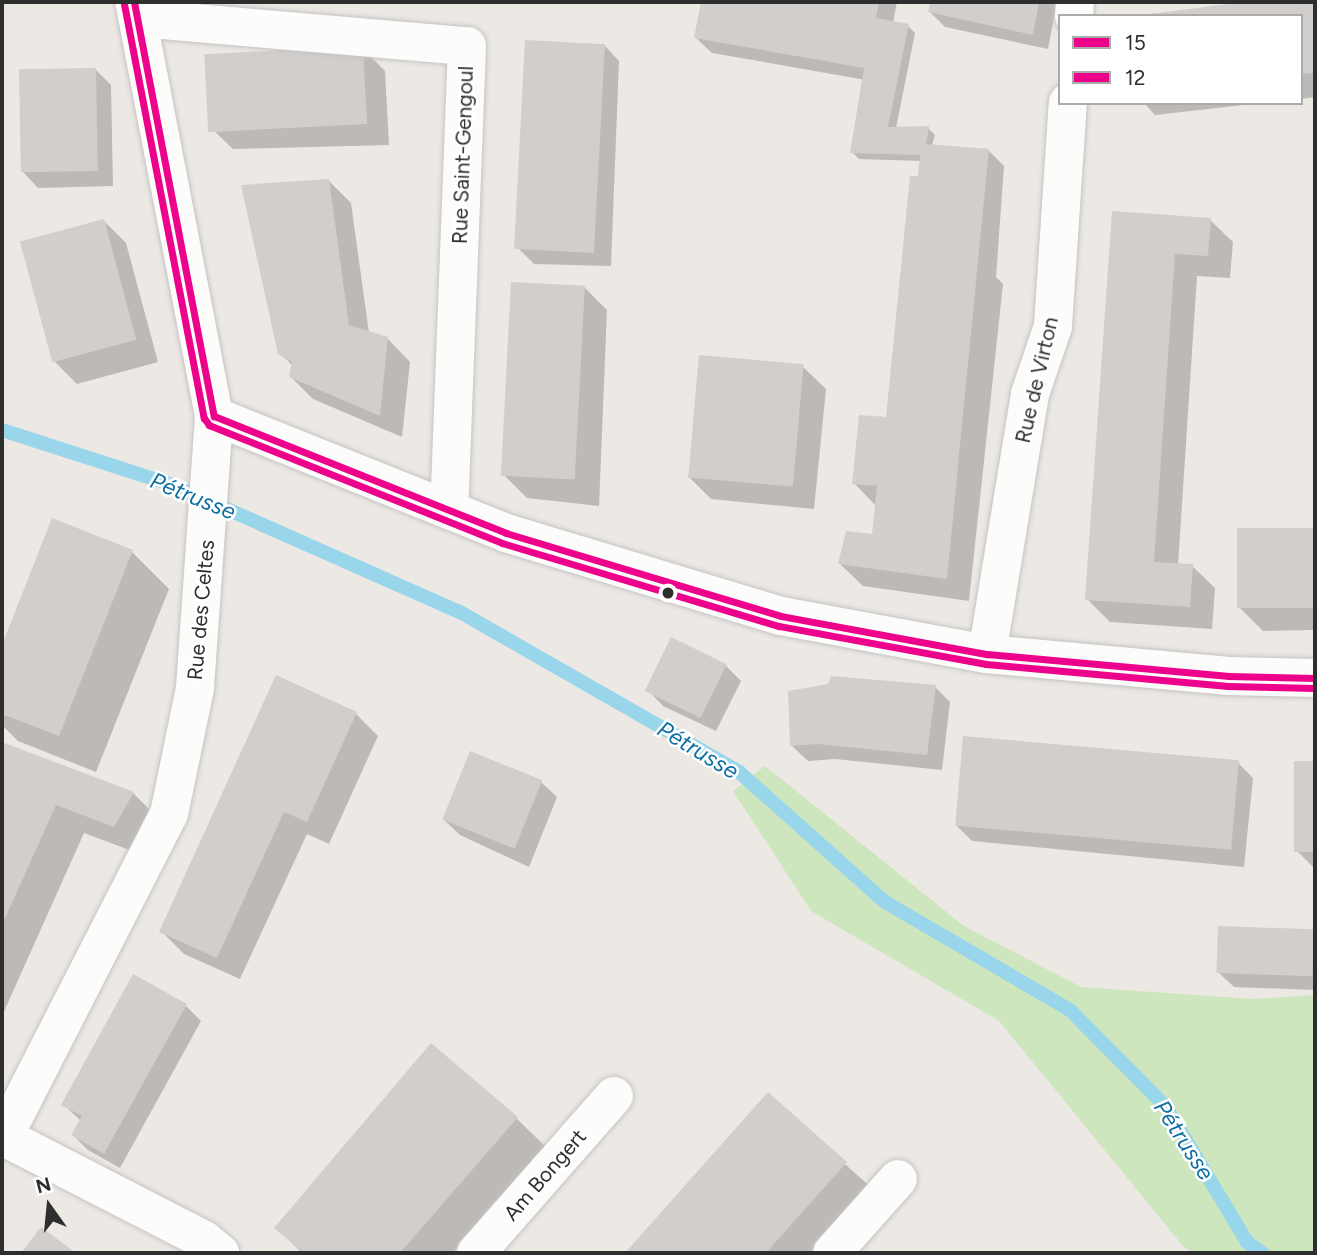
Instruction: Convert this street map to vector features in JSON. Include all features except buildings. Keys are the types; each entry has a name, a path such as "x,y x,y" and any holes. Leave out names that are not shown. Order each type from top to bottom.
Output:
{"street":[{"name":"Rue des Celtes","path":"3,1139 169,814 195,688 212,479 214,416 136,10"},
{"name":"Rue Saint-Gengoul","path":"136,10 467,46 449,510"},
{"name":"Rue de Virton","path":"988,654 1030,394 1053,326 1068,105"},
{"path":"214,416 506,533 781,616 988,654 1229,676 1315,678"},
{"name":"Am Bongert","path":"476,1253 614,1096"},
{"path":"3,1139 204,1240 220,1253"},
{"path":"832,1253 898,1179"}],"green space":[{"path":"765,766 964,926 1081,987 1253,999 1315,995 1315,1253 1192,1253 1183,1246 999,1021 811,911 733,791"}],"waterway":[{"name":"Pétrusse","path":"2,430 175,486 460,612 739,772 885,902 1070,1010 1166,1107 1247,1242 1262,1253"}],"transit line":[{"name":"15","path":"134,2 214,416 506,533 781,616 987,654 1229,676 1315,678"},
{"name":"12","path":"124,4 204,418 209,425 502,543 779,626 986,664 1228,686 1315,688"}]}
